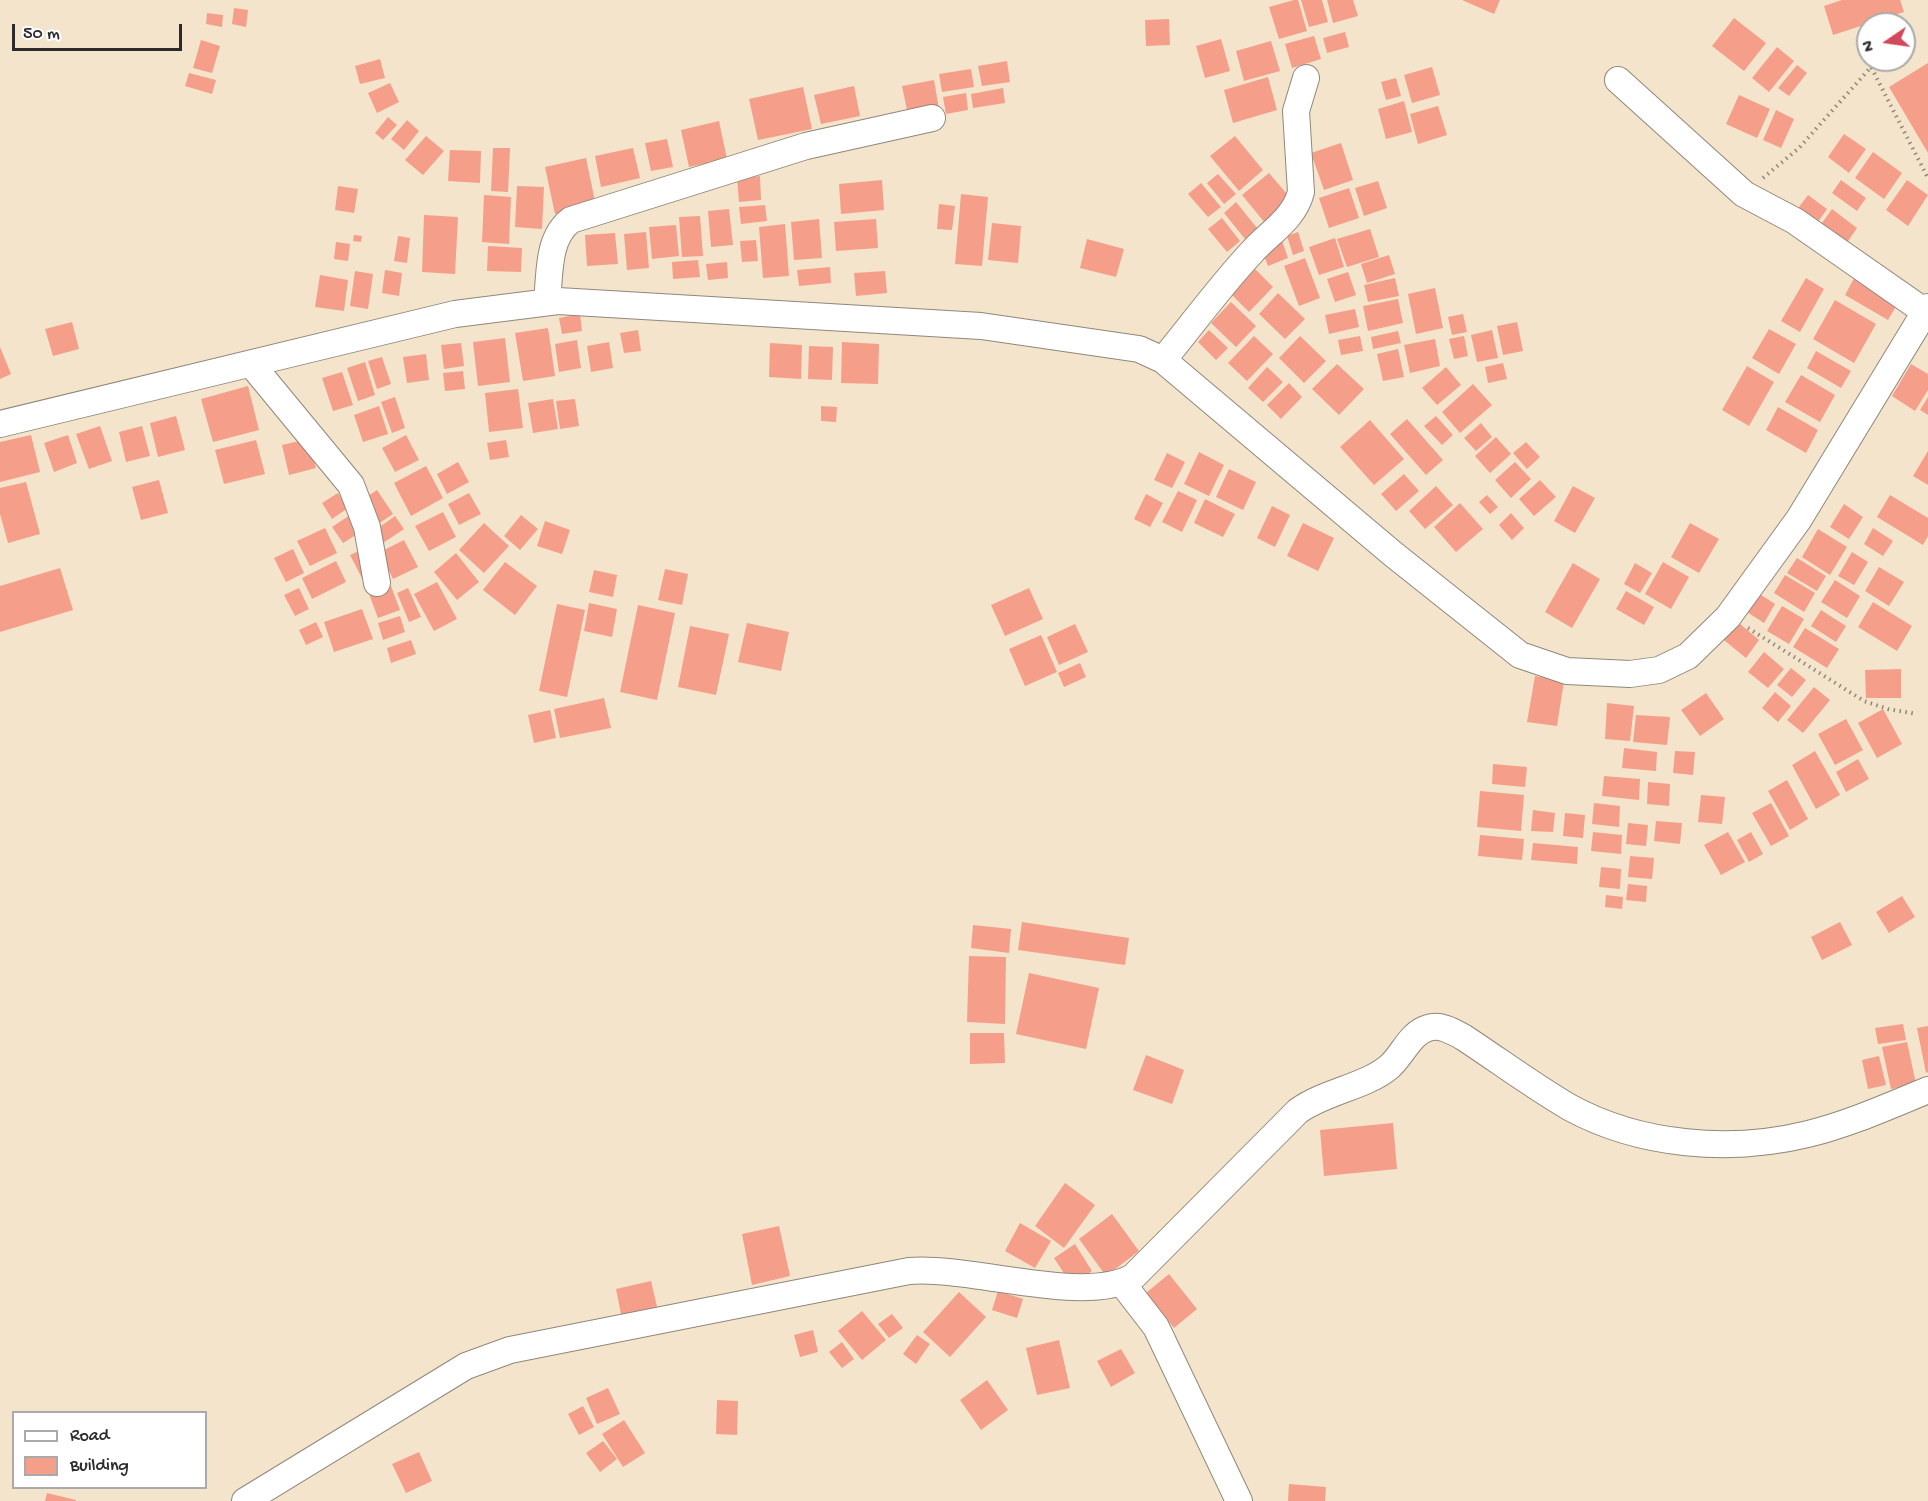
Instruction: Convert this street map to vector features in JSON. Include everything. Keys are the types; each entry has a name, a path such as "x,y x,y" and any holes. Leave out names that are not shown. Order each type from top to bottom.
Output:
{"street":[{"path":"1163,360 1252,252 1290,215 1298,204 1301,183 1296,111 1306,78"},
{"path":"0,424 252,365 455,314 547,302 981,326 1139,349 1163,360 1393,554 1520,655 1567,671 1630,674 1659,670 1688,656 1728,617 1799,519 1926,309 1795,221 1744,194 1618,81"},
{"path":"547,302 555,238 561,227 571,220 806,146 932,118"},
{"path":"252,365 351,485 367,526 377,583"},
{"path":"245,1501 466,1366 510,1350 909,1271 954,1271 1086,1289 1122,1283 1133,1277 1298,1111 1316,1098 1361,1082 1383,1071 1420,1031 1432,1026 1447,1028 1463,1037 1570,1107 1619,1128 1666,1140 1711,1146 1807,1135 1928,1090"},
{"path":"1122,1283 1156,1327 1239,1501"}],"path":[{"path":"1744,194 1799,148 1871,67 1928,178"},
{"path":"1728,617 1776,644 1864,701 1888,709 1917,714"}],"building":[{"path":"1298,0 1307,31 1279,39 1269,7"},
{"path":"1301,0 1322,0 1328,22 1309,27"},
{"path":"1327,0 1353,0 1358,16 1333,23"},
{"path":"1462,0 1500,0 1494,14"},
{"path":"1842,0 1900,0 1904,12 1856,12 1856,28 1833,35 1824,6"},
{"path":"234,8 248,10 246,27 232,24"},
{"path":"207,13 223,15 222,27 206,24"},
{"path":"1734,18 1766,43 1744,71 1712,46"},
{"path":"1169,19 1170,45 1146,46 1145,20"},
{"path":"1345,32 1349,47 1327,53 1323,38"},
{"path":"1314,36 1321,59 1292,68 1285,44"},
{"path":"1221,39 1230,71 1205,78 1196,46"},
{"path":"201,40 220,46 212,73 193,68"},
{"path":"1271,41 1280,71 1244,81 1236,51"},
{"path":"1777,47 1794,61 1769,92 1752,78"},
{"path":"380,59 385,78 360,84 355,66"},
{"path":"1007,61 1010,82 982,86 978,66"},
{"path":"1928,63 1928,153 1889,87"},
{"path":"1797,65 1807,73 1789,96 1778,88"},
{"path":"1432,67 1440,95 1412,103 1404,75"},
{"path":"971,69 974,87 942,92 939,74"},
{"path":"189,73 216,80 212,94 185,86"},
{"path":"1268,77 1277,110 1233,123 1224,90"},
{"path":"1396,78 1401,96 1386,100 1381,82"},
{"path":"934,80 939,109 908,115 902,86"},
{"path":"390,83 399,102 377,113 368,93"},
{"path":"854,86 860,116 821,124 814,95"},
{"path":"803,87 812,129 758,140 749,99"},
{"path":"1003,88 1005,103 973,108 971,94"},
{"path":"966,93 968,110 946,114 943,97"},
{"path":"1739,95 1770,109 1757,138 1726,124"},
{"path":"1404,101 1412,132 1386,139 1378,109"},
{"path":"1438,106 1447,135 1418,144 1410,114"},
{"path":"1776,110 1794,119 1781,148 1763,140"},
{"path":"388,117 397,125 383,140 375,133"},
{"path":"407,120 419,131 404,150 391,139"},
{"path":"719,121 727,159 689,167 681,130"},
{"path":"1844,134 1866,149 1849,173 1828,157"},
{"path":"426,136 444,151 423,175 405,160"},
{"path":"1235,136 1263,170 1239,191 1210,156"},
{"path":"667,139 673,167 651,171 645,143"},
{"path":"1341,143 1353,180 1324,190 1311,153"},
{"path":"493,148 510,148 508,192 491,191"},
{"path":"633,148 640,178 601,187 595,156"},
{"path":"450,150 481,151 480,183 448,181"},
{"path":"1873,152 1902,173 1884,199 1855,178"},
{"path":"586,158 596,206 555,214 545,167"},
{"path":"1269,173 1292,200 1265,223 1242,195"},
{"path":"1218,174 1236,194 1224,204 1207,183"},
{"path":"760,176 761,200 739,202 737,178"},
{"path":"882,180 884,210 841,214 839,184"},
{"path":"1841,180 1866,198 1857,211 1832,193"},
{"path":"1907,180 1928,195 1908,226 1886,210"},
{"path":"1378,181 1387,208 1364,216 1355,188"},
{"path":"1201,183 1221,207 1208,217 1188,194"},
{"path":"338,186 358,189 354,213 335,210"},
{"path":"517,186 544,187 542,229 515,227"},
{"path":"1349,188 1359,218 1329,228 1319,198"},
{"path":"961,194 988,197 982,266 955,264"},
{"path":"484,195 511,197 509,244 482,242"},
{"path":"1808,195 1827,209 1813,229 1793,215"},
{"path":"1236,202 1257,228 1245,239 1224,213"},
{"path":"939,204 955,206 952,230 937,229"},
{"path":"765,205 767,221 741,224 739,207"},
{"path":"729,209 733,245 711,247 708,211"},
{"path":"1832,209 1857,228 1844,247 1819,227"},
{"path":"424,215 458,217 455,274 422,272"},
{"path":"700,216 703,256 682,257 679,217"},
{"path":"1222,218 1240,241 1227,252 1208,229"},
{"path":"819,219 822,258 794,260 791,222"},
{"path":"876,219 878,248 836,251 834,222"},
{"path":"992,223 1021,226 1018,263 988,260"},
{"path":"785,224 789,276 763,278 759,227"},
{"path":"676,225 679,256 652,259 649,227"},
{"path":"1370,229 1379,257 1347,267 1337,239"},
{"path":"646,232 649,268 627,270 624,234"},
{"path":"1298,232 1304,251 1293,255 1287,236"},
{"path":"615,233 618,264 587,266 585,235"},
{"path":"354,235 362,236 361,242 353,241"},
{"path":"398,236 410,238 407,263 394,261"},
{"path":"1281,238 1288,258 1268,266 1260,245"},
{"path":"1335,238 1344,267 1319,275 1309,247"},
{"path":"1087,239 1124,249 1116,277 1080,268"},
{"path":"756,240 758,261 742,262 740,241"},
{"path":"336,242 350,244 348,261 334,259"},
{"path":"488,246 522,248 521,272 487,271"},
{"path":"1389,255 1395,274 1367,283 1361,264"},
{"path":"1305,258 1320,298 1299,306 1284,266"},
{"path":"698,260 700,277 673,279 672,262"},
{"path":"727,262 728,278 708,280 706,264"},
{"path":"830,267 831,283 799,286 797,270"},
{"path":"1255,269 1273,287 1249,312 1231,294"},
{"path":"385,270 402,273 399,296 382,293"},
{"path":"355,271 373,274 368,309 350,306"},
{"path":"885,271 887,293 856,296 854,273"},
{"path":"1858,271 1902,296 1888,320 1845,295"},
{"path":"1348,272 1356,295 1335,302 1327,279"},
{"path":"320,275 348,280 344,311 315,307"},
{"path":"1395,278 1399,296 1368,302 1364,285"},
{"path":"1806,278 1824,289 1800,332 1781,321"},
{"path":"1435,288 1443,328 1416,334 1408,294"},
{"path":"1278,293 1305,319 1285,339 1259,314"},
{"path":"1398,299 1403,323 1368,331 1363,306"},
{"path":"1835,300 1876,324 1854,363 1813,339"},
{"path":"1231,302 1256,326 1236,347 1211,323"},
{"path":"1355,309 1359,327 1329,334 1325,315"},
{"path":"580,314 582,331 562,334 559,318"},
{"path":"1463,314 1467,332 1452,335 1448,317"},
{"path":"72,322 79,349 53,356 45,329"},
{"path":"1517,322 1523,351 1503,355 1497,326"},
{"path":"548,328 555,376 523,381 515,333"},
{"path":"1769,329 1796,344 1779,374 1752,358"},
{"path":"638,330 641,351 624,353 620,333"},
{"path":"1209,330 1228,348 1216,360 1198,342"},
{"path":"1492,330 1498,358 1477,362 1471,335"},
{"path":"1398,331 1401,343 1373,349 1371,337"},
{"path":"1254,336 1273,354 1247,381 1228,363"},
{"path":"1300,336 1326,361 1304,383 1279,358"},
{"path":"1360,336 1363,351 1341,355 1338,340"},
{"path":"1464,336 1468,356 1454,359 1449,339"},
{"path":"505,338 510,382 478,386 473,342"},
{"path":"1435,339 1440,366 1410,373 1404,345"},
{"path":"577,340 581,368 559,372 555,344"},
{"path":"609,342 613,368 591,372 587,346"},
{"path":"842,342 879,344 878,384 841,383"},
{"path":"461,343 464,366 444,369 441,345"},
{"path":"770,343 802,345 801,379 769,377"},
{"path":"809,346 833,347 832,380 808,379"},
{"path":"0,347 11,374 0,379"},
{"path":"1398,349 1404,377 1383,381 1377,354"},
{"path":"1816,351 1851,371 1841,388 1807,368"},
{"path":"426,354 429,380 407,383 403,357"},
{"path":"382,357 391,384 377,389 368,361"},
{"path":"365,362 375,395 358,401 347,368"},
{"path":"1503,363 1507,379 1488,383 1485,367"},
{"path":"1337,364 1364,389 1339,415 1312,389"},
{"path":"1911,364 1928,374 1928,390 1915,411 1892,396"},
{"path":"1747,366 1774,382 1749,426 1722,410"},
{"path":"1267,367 1283,382 1263,402 1248,388"},
{"path":"1446,367 1461,385 1437,405 1422,388"},
{"path":"463,371 465,389 445,391 443,373"},
{"path":"342,372 353,405 333,411 322,378"},
{"path":"1801,375 1835,395 1820,422 1785,402"},
{"path":"1289,383 1302,397 1281,419 1267,405"},
{"path":"1473,384 1492,405 1460,433 1442,412"},
{"path":"248,386 259,430 213,442 201,399"},
{"path":"518,389 523,428 489,432 485,393"},
{"path":"395,397 405,428 392,433 381,402"},
{"path":"1928,397 1928,415 1920,410"},
{"path":"553,399 558,429 533,433 528,403"},
{"path":"575,399 579,426 560,429 556,401"},
{"path":"379,406 388,434 363,442 354,415"},
{"path":"821,406 837,407 836,422 821,421"},
{"path":"1778,407 1818,430 1806,453 1766,430"},
{"path":"176,416 185,450 158,457 150,423"},
{"path":"1436,416 1453,435 1442,445 1424,426"},
{"path":"1407,419 1443,460 1426,475 1390,434"},
{"path":"1370,420 1404,459 1374,485 1340,447"},
{"path":"1481,423 1492,437 1476,451 1464,438"},
{"path":"100,426 112,461 89,469 76,434"},
{"path":"142,426 150,456 126,462 119,432"},
{"path":"31,435 40,472 0,482 0,442"},
{"path":"68,435 77,463 54,472 44,443"},
{"path":"406,435 419,460 395,472 382,448"},
{"path":"1496,437 1511,454 1490,473 1475,456"},
{"path":"308,439 316,468 289,475 282,445"},
{"path":"256,440 265,474 224,484 215,450"},
{"path":"506,440 509,457 490,460 487,443"},
{"path":"1526,442 1540,457 1527,469 1513,453"},
{"path":"1928,451 1928,485 1913,476"},
{"path":"1199,452 1224,465 1209,496 1184,484"},
{"path":"1167,453 1185,462 1172,488 1154,480"},
{"path":"458,462 469,482 447,494 437,474"},
{"path":"1515,462 1531,479 1511,498 1495,480"},
{"path":"426,466 443,498 411,516 394,483"},
{"path":"1229,469 1256,482 1243,510 1216,497"},
{"path":"1404,474 1419,491 1396,511 1381,494"},
{"path":"159,480 168,513 141,520 132,487"},
{"path":"1540,480 1556,497 1534,516 1519,499"},
{"path":"26,482 40,534 8,543 0,514 0,488"},
{"path":"1436,486 1453,505 1425,529 1409,511"},
{"path":"1573,486 1595,498 1575,533 1554,521"},
{"path":"377,490 393,514 375,526 359,502"},
{"path":"1178,491 1197,500 1182,532 1162,522"},
{"path":"338,493 348,508 332,519 322,503"},
{"path":"469,493 481,514 459,525 448,504"},
{"path":"1146,494 1163,503 1150,527 1134,519"},
{"path":"1487,495 1498,507 1490,514 1479,502"},
{"path":"1890,495 1928,518 1928,536 1923,545 1877,517"},
{"path":"1205,499 1235,514 1223,537 1194,523"},
{"path":"1460,503 1483,529 1456,552 1434,527"},
{"path":"1844,504 1863,517 1849,539 1830,527"},
{"path":"1272,506 1290,515 1275,547 1257,538"},
{"path":"356,511 367,528 343,543 332,527"},
{"path":"443,512 456,537 429,551 415,526"},
{"path":"1511,513 1524,528 1512,540 1499,525"},
{"path":"521,515 538,529 520,550 504,536"},
{"path":"395,516 404,529 383,543 374,531"},
{"path":"545,521 570,530 562,554 537,546"},
{"path":"484,523 509,546 484,573 459,550"},
{"path":"1303,523 1334,538 1318,571 1287,556"},
{"path":"1690,523 1719,539 1699,573 1671,557"},
{"path":"325,528 337,553 310,566 297,541"},
{"path":"1873,528 1893,541 1883,556 1864,544"},
{"path":"1818,529 1847,547 1830,575 1802,557"},
{"path":"404,540 418,567 393,579 380,552"},
{"path":"370,546 366,586 350,555"},
{"path":"293,549 304,573 286,582 274,558"},
{"path":"1852,552 1868,562 1854,585 1838,576"},
{"path":"456,553 479,582 457,600 434,572"},
{"path":"1797,558 1826,576 1817,591 1787,573"},
{"path":"336,561 346,582 312,599 302,578"},
{"path":"505,562 537,586 515,615 483,590"},
{"path":"1663,562 1689,577 1671,609 1645,594"},
{"path":"1573,563 1600,579 1572,628 1545,612"},
{"path":"1635,563 1652,573 1640,593 1624,584"},
{"path":"1879,567 1904,582 1889,606 1865,591"},
{"path":"60,568 73,610 0,632 0,586"},
{"path":"665,569 688,574 682,605 658,600"},
{"path":"594,570 617,575 613,597 589,592"},
{"path":"1785,575 1815,593 1804,612 1774,593"},
{"path":"1835,580 1860,596 1847,618 1821,602"},
{"path":"437,582 457,619 434,631 414,594"},
{"path":"391,586 400,610 378,618 369,594"},
{"path":"299,588 309,609 295,616 284,595"},
{"path":"408,588 421,617 409,622 397,593"},
{"path":"1029,588 1043,619 1005,636 991,605"},
{"path":"1626,591 1654,607 1644,625 1616,609"},
{"path":"1758,593 1775,604 1764,623 1747,612"},
{"path":"1873,602 1912,626 1897,651 1858,627"},
{"path":"589,603 617,609 612,637 584,631"},
{"path":"557,604 585,610 567,697 539,691"},
{"path":"638,605 675,613 657,700 620,692"},
{"path":"1782,606 1804,619 1789,644 1767,631"},
{"path":"362,609 373,639 334,652 324,622"},
{"path":"1821,610 1846,626 1836,642 1811,626"},
{"path":"400,616 405,632 383,640 378,623"},
{"path":"1733,618 1759,640 1746,658 1719,636"},
{"path":"316,622 323,637 306,645 299,630"},
{"path":"747,623 789,632 781,671 738,662"},
{"path":"1075,624 1088,652 1059,665 1047,637"},
{"path":"690,626 729,634 716,695 678,687"},
{"path":"1805,628 1839,649 1827,668 1793,647"},
{"path":"1041,635 1057,672 1025,686 1009,649"},
{"path":"411,640 416,654 391,663 387,648"},
{"path":"1764,652 1784,669 1768,688 1748,672"},
{"path":"1080,663 1086,677 1064,687 1058,673"},
{"path":"1791,668 1806,680 1792,697 1777,685"},
{"path":"1901,669 1901,698 1866,698 1865,670"},
{"path":"1535,676 1564,681 1557,726 1527,722"},
{"path":"1814,687 1830,700 1803,733 1787,720"},
{"path":"1775,692 1791,706 1778,722 1762,708"},
{"path":"1706,693 1724,719 1700,736 1681,710"},
{"path":"604,698 611,728 560,738 554,709"},
{"path":"1607,703 1634,706 1630,741 1605,739"},
{"path":"1883,709 1902,744 1877,758 1858,723"},
{"path":"550,710 556,738 534,743 528,715"},
{"path":"1636,715 1670,717 1667,745 1633,742"},
{"path":"1846,719 1863,750 1835,765 1818,734"},
{"path":"1624,748 1657,752 1656,771 1622,768"},
{"path":"1675,751 1695,752 1693,775 1673,773"},
{"path":"1815,751 1840,795 1816,809 1792,765"},
{"path":"1858,759 1869,779 1846,792 1836,772"},
{"path":"1493,764 1527,767 1525,787 1492,784"},
{"path":"1604,776 1640,779 1639,800 1602,796"},
{"path":"1787,780 1808,819 1790,830 1768,791"},
{"path":"1648,782 1670,784 1669,806 1647,804"},
{"path":"1480,791 1524,795 1521,831 1477,827"},
{"path":"1701,795 1725,797 1722,824 1698,822"},
{"path":"1594,803 1620,806 1619,827 1592,824"},
{"path":"1771,803 1789,836 1771,846 1752,813"},
{"path":"1533,810 1555,813 1553,832 1531,831"},
{"path":"1565,813 1585,815 1583,838 1563,836"},
{"path":"1656,821 1682,823 1680,844 1654,841"},
{"path":"1628,823 1648,825 1646,846 1626,844"},
{"path":"1593,832 1622,835 1621,854 1591,851"},
{"path":"1728,832 1745,862 1721,875 1704,845"},
{"path":"1751,832 1763,854 1749,862 1737,840"},
{"path":"1480,835 1524,839 1522,860 1478,856"},
{"path":"1533,843 1578,847 1577,864 1531,860"},
{"path":"1630,856 1654,858 1652,879 1628,877"},
{"path":"1601,867 1621,869 1620,889 1599,887"},
{"path":"1628,884 1647,886 1646,902 1626,900"},
{"path":"1606,895 1623,897 1622,909 1605,907"},
{"path":"1902,896 1915,917 1889,933 1876,912"},
{"path":"1022,922 1129,938 1125,965 1018,950"},
{"path":"1840,922 1852,945 1822,960 1811,937"},
{"path":"973,925 1011,929 1009,953 971,948"},
{"path":"969,956 1006,957 1005,1024 967,1022"},
{"path":"1029,973 1099,988 1086,1049 1016,1034"},
{"path":"1903,1024 1906,1040 1878,1044 1875,1028"},
{"path":"1928,1026 1928,1072 1926,1073 1917,1028"},
{"path":"970,1033 1004,1033 1005,1063 970,1064"},
{"path":"1907,1042 1916,1084 1891,1089 1882,1047"},
{"path":"1146,1055 1184,1070 1172,1104 1133,1090"},
{"path":"1879,1056 1886,1085 1868,1089 1862,1060"},
{"path":"1393,1123 1397,1169 1324,1176 1320,1130"},
{"path":"1065,1183 1095,1205 1064,1248 1035,1226"},
{"path":"1112,1214 1139,1251 1106,1276 1079,1239"},
{"path":"1020,1223 1051,1241 1035,1268 1005,1251"},
{"path":"779,1226 790,1276 752,1285 742,1234"},
{"path":"1075,1244 1092,1271 1071,1284 1054,1258"},
{"path":"1169,1274 1197,1309 1174,1328 1146,1293"},
{"path":"651,1281 658,1311 622,1319 616,1289"},
{"path":"998,1291 1023,1299 1017,1318 992,1310"},
{"path":"959,1292 986,1317 950,1357 923,1332"},
{"path":"862,1311 886,1340 862,1360 838,1331"},
{"path":"892,1314 903,1328 889,1338 878,1324"},
{"path":"813,1330 818,1352 800,1357 794,1335"},
{"path":"917,1335 930,1344 916,1364 903,1354"},
{"path":"1059,1340 1070,1388 1037,1395 1026,1348"},
{"path":"842,1342 854,1359 842,1368 829,1352"},
{"path":"1121,1349 1135,1373 1111,1387 1097,1361"},
{"path":"987,1380 1008,1410 981,1430 960,1400"},
{"path":"608,1388 620,1414 597,1424 586,1398"},
{"path":"717,1400 738,1401 737,1435 716,1434"},
{"path":"583,1406 594,1427 579,1435 568,1414"},
{"path":"624,1420 645,1453 623,1467 602,1434"},
{"path":"603,1441 617,1459 600,1472 586,1453"},
{"path":"419,1452 432,1481 406,1493 392,1464"},
{"path":"1289,1484 1326,1487 1325,1501 1288,1501"},
{"path":"47,1493 76,1500 76,1501 45,1501"}]}
